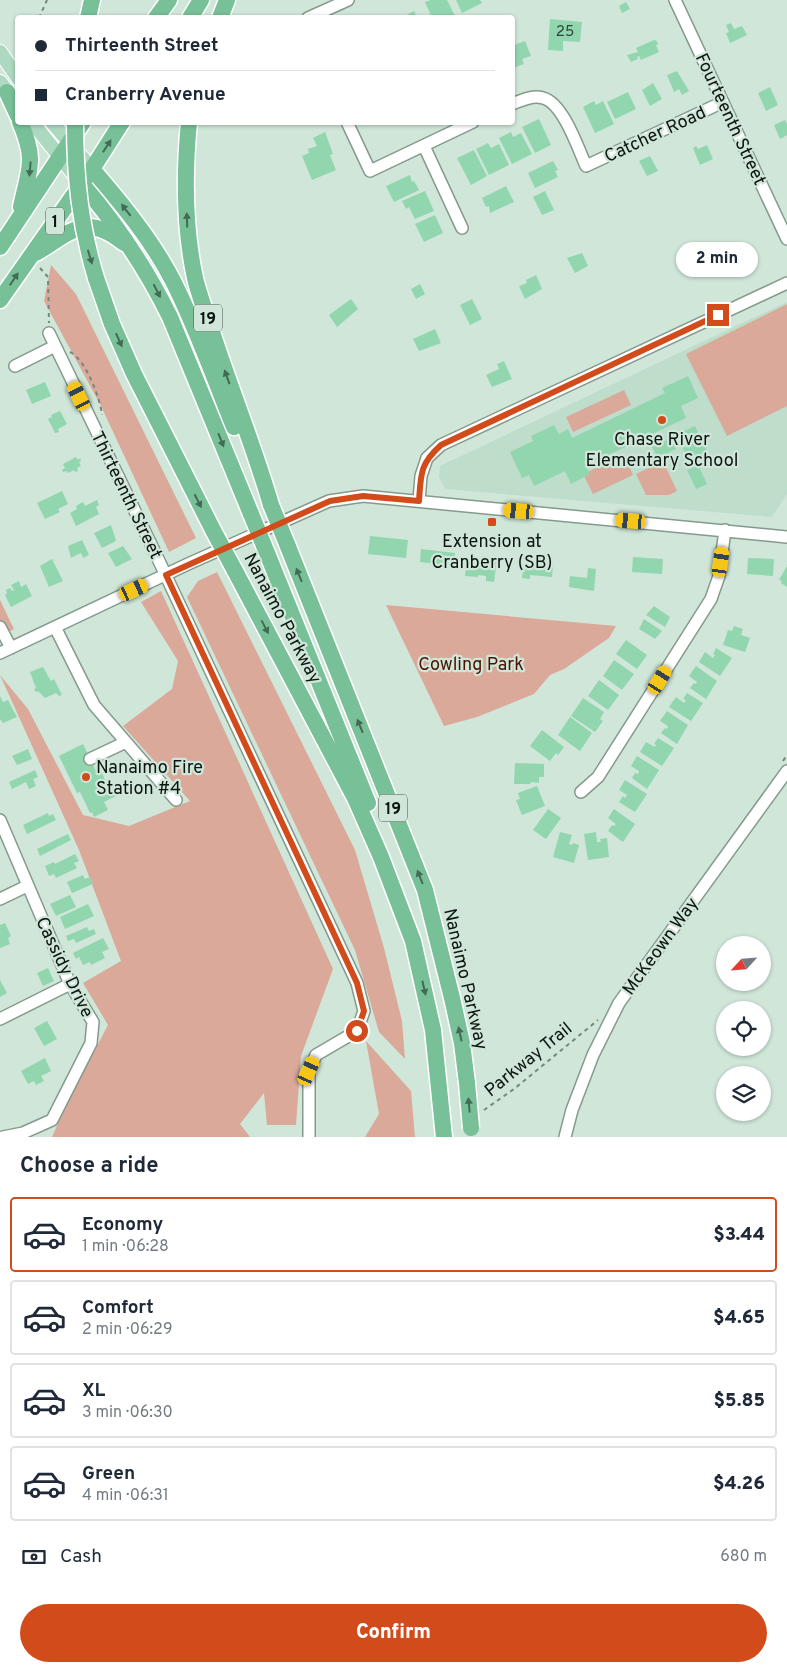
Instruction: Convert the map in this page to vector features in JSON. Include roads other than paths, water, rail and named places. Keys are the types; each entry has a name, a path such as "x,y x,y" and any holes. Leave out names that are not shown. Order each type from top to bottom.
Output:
{"highway":[{"path":"89,15 92,0"},
{"path":"158,15 169,0"},
{"path":"192,15 201,0"},
{"path":"221,15 227,0"},
{"path":"8,93 15,109"},
{"path":"19,218 30,177 31,157 27,138 21,125"},
{"name":"Nanaimo Parkway","path":"75,125 75,162 79,207 86,244 112,324 134,374 214,532 355,798 381,857 413,941 433,1030 444,1137"},
{"name":"1","path":"0,247 82,125"},
{"name":"1","path":"0,300 82,184 120,125"},
{"name":"Nanaimo Parkway","path":"189,125 185,160 188,234 195,279 223,366 260,466 271,505 425,890 462,1043 472,1132"},
{"path":"92,169 146,237 173,280 193,324 248,462 271,505"},
{"path":"82,184 114,223 147,271 170,317 378,829 406,908 413,941"},
{"path":"29,258 71,231 89,226 111,233 132,249"}],"main road":[{"path":"0,52 15,74"},
{"path":"34,125 82,184"},
{"path":"54,125 92,169"}],"street":[{"path":"315,15 348,0"},
{"name":"Fourteenth Street","path":"675,0 787,239"},
{"name":"Catcher Road","path":"515,103 532,97 543,98 553,103 561,114 586,166 723,102"},
{"path":"348,125 370,171 467,125"},
{"path":"424,146 462,228"},
{"path":"419,501 421,476 427,458 441,445 787,283"},
{"name":"Thirteenth Street","path":"49,333 166,575 357,983 364,1011 357,1031 316,1055 309,1071 309,1137"},
{"path":"15,366 55,346"},
{"path":"0,628 5,651 166,575 330,501 363,496 787,536"},
{"path":"581,792 598,777 711,599 719,576 725,530"},
{"path":"55,628 94,705 176,800"},
{"path":"90,759 126,742"},
{"name":"McKeown Way","path":"565,1137 572,1110 593,1055 619,1003 787,771"},
{"name":"Cassidy Drive","path":"0,820 70,984 93,1022 91,1043 52,1120 24,1133 2,1137"},
{"path":"0,899 27,886"},
{"path":"0,1019 70,984"}],"place":[{"name":"Chase River Elementary School","path":"662,420"},
{"name":"Extension at Cranberry (SB)","path":"492,522"},
{"name":"Nanaimo Fire Station #4","path":"86,777"}],"park label":[{"name":"Cowling Park","path":"471,664"}]}
